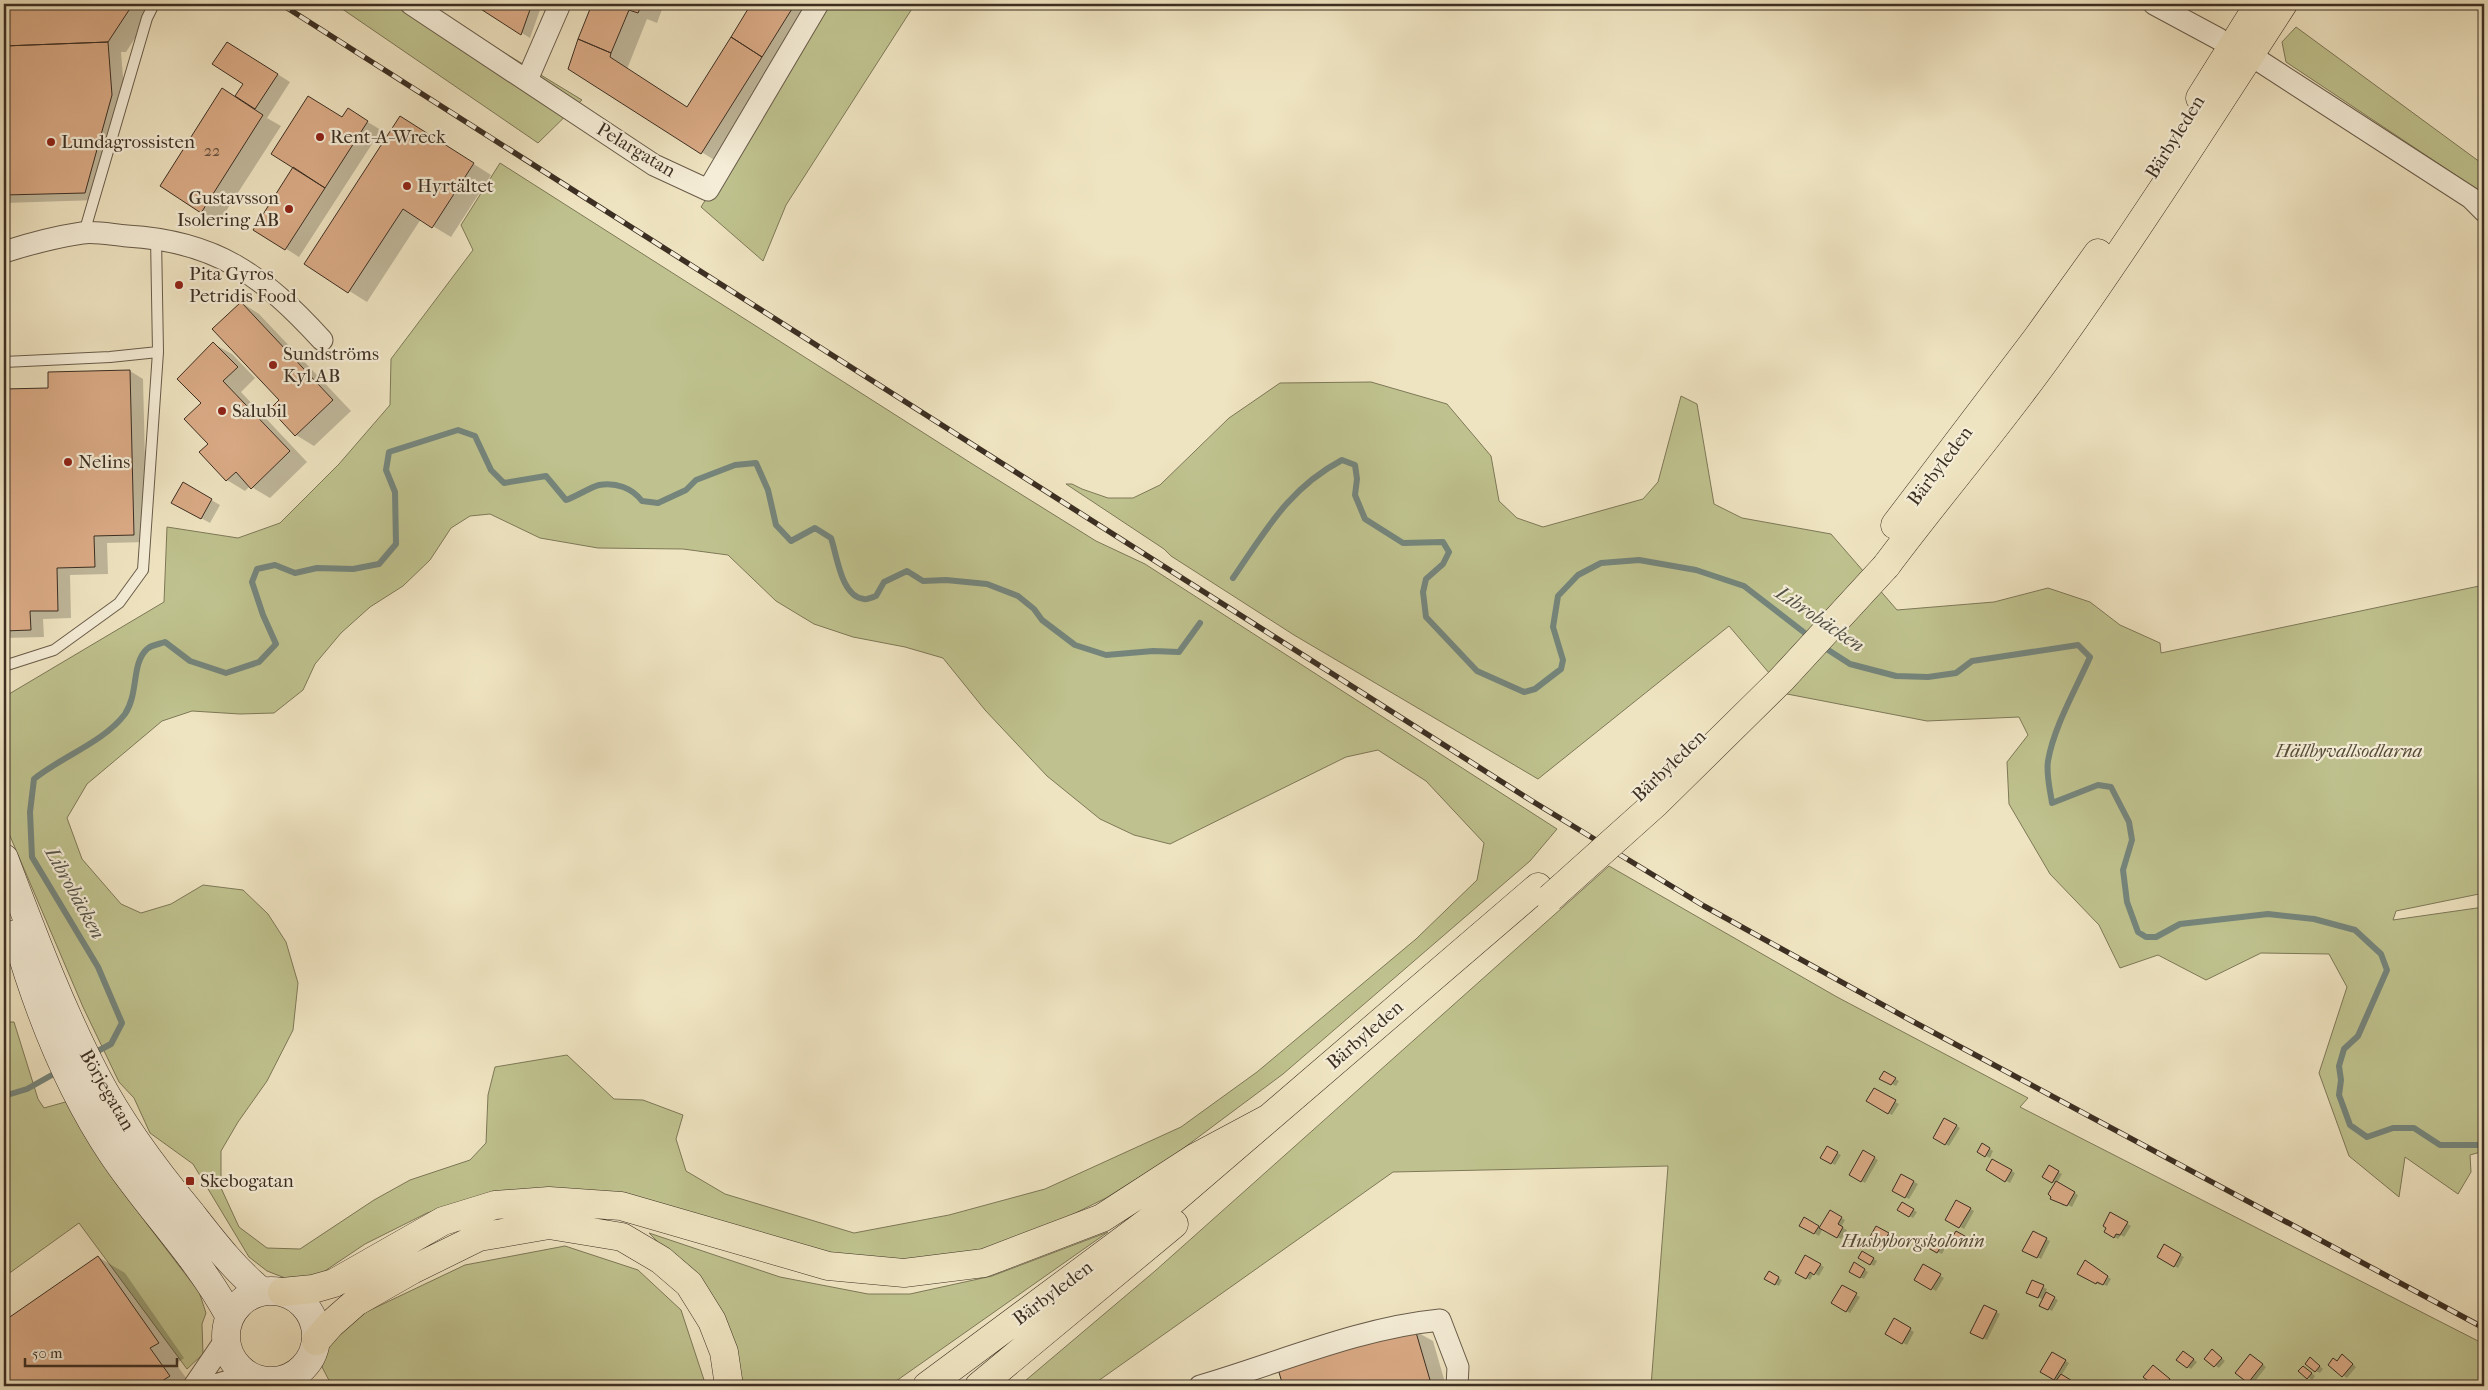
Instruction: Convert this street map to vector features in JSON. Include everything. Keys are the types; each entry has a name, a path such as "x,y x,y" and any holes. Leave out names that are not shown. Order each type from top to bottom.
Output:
{"main road":[{"name":"Bärbyleden","path":"1879,560 2132,204 2259,4"},
{"name":"Bärbyleden","path":"979,1386 1084,1301 1544,892 1639,795 1879,560 1960,473 2057,345 2147,213 2283,4"},
{"name":"Bärbyleden","path":"927,1386 1149,1221 1267,1119 1544,892"},
{"path":"272,1291 313,1289 334,1283 443,1221 494,1205 549,1201 621,1206 828,1266 904,1273 984,1263 1102,1218 1196,1157 1267,1119"},
{"path":"311,1364 331,1324 356,1302 412,1270 479,1238 549,1225 622,1237 661,1260 689,1284 712,1321 724,1352 729,1386"}],"street":[{"name":"Pelargatan","path":"411,4 654,165 708,190 818,4"},
{"path":"527,80 560,4"},
{"path":"2154,4 2219,39"},
{"path":"2261,62 2472,198 2484,211"},
{"path":"4,252 38,242 84,233 156,237 210,251 253,276 290,305 322,340"},
{"path":"4,235 38,242"},
{"name":"Börjegatan","path":"4,858 41,957 62,1034"},
{"name":"Börjegatan","path":"4,892 30,983 62,1034 87,1085 112,1153 133,1184 205,1274 228,1328"},
{"name":"Börjegatan","path":"87,1085 226,1257 244,1277 272,1291"},
{"path":"194,1386 228,1328 237,1306 247,1298 272,1291 294,1297 304,1305 316,1328 311,1364 285,1379 272,1381 258,1380 212,1386"},
{"path":"1200,1386 1247,1380 1343,1341 1421,1322 1440,1320 1458,1367 1457,1386"},
{"path":"228,1328 232,1360 258,1380"}],"lane":[{"path":"84,233 147,18 154,4"},
{"path":"4,666 54,650 119,603 143,570 158,352 156,237"},
{"path":"4,362 110,357 158,352"}],"green space":[{"path":"335,4 424,4 582,100 538,143"},
{"path":"828,4 915,4 786,205 763,261 701,207"},
{"path":"2296,27 2484,165 2484,194 2286,62 2282,42"},
{"path":"500,163 1096,541 1145,564 1557,829 1530,861 1283,1074 1173,1156 1106,1198 1055,1223 977,1256 870,1260 484,1196 427,1213 365,1244 313,1279 298,1283 267,1271 249,1257 193,1164 150,1133 134,1098 119,1082 83,1007 7,829 4,816 4,697 164,602 167,527 238,538 280,523 339,464 390,405 391,359 473,250 461,225","holes":["490,514 540,538 598,548 683,549 728,555 776,601 814,624 853,637 905,647 943,658 985,710 1047,776 1100,819 1134,835 1170,844 1346,757 1378,750 1426,781 1484,843 1477,880 1416,939 1257,1072 1181,1127 1045,1189 949,1215 854,1233 725,1194 686,1171 676,1139 683,1115 643,1100 614,1099 567,1055 495,1067 488,1095 486,1143 470,1160 410,1180 374,1200 300,1249 267,1248 239,1227 221,1188 221,1151 238,1122 267,1081 293,1030 298,983 286,942 268,914 243,890 203,885 171,904 141,913 121,904 82,859 67,818 87,784 162,721 192,711 240,714 274,713 303,690 315,664 341,633 370,607 403,586 430,560 451,528 470,516"]},
{"name":"Hällbyvallsodlarna","path":"1371,382 1447,404 1491,456 1499,501 1517,518 1543,527 1643,499 1658,482 1681,396 1697,404 1714,504 1742,518 1831,534 1897,610 1994,602 2048,588 2090,602 2120,625 2160,643 2161,653 2484,585 2484,893 2396,911 2393,920 2484,907 2484,1151 2470,1155 2471,1172 2458,1194 2405,1157 2399,1197 2349,1156 2319,1073 2347,987 2329,954 2261,953 2206,980 2158,955 2120,968 2099,925 2050,874 2009,804 2007,762 2028,735 2019,717 1927,721 1787,694 1729,626 1538,779 1294,635 1171,556 1164,549 1066,484 1072,484 1108,498 1133,498 1160,485 1229,418 1280,383"},
{"name":"Husbyborgskolonin","path":"1609,866 1837,997 2028,1098 2020,1107 2484,1344 2484,1386 1651,1386 1668,1166 1393,1172 1091,1386 1019,1386 1155,1271"},
{"path":"4,1022 14,1022 38,1099 44,1108 69,1101 115,1182 199,1292 206,1313 202,1324 203,1354 187,1369 79,1223 4,1277"},
{"path":"1108,1232 889,1386 737,1386 707,1291 649,1233 780,1277 868,1294 910,1294 992,1276"},
{"path":"565,1246 638,1270 681,1310 706,1386 332,1386 322,1367 328,1343 364,1313 465,1265"}],"building":[{"path":"4,4 133,4 108,42 4,46"},
{"path":"477,4 532,4 521,35 476,6"},
{"path":"592,4 642,4 638,13 629,10 611,53 578,39"},
{"path":"751,4 795,4 762,57 731,37"},
{"path":"731,37 762,57 701,154 568,69 578,39 611,53 610,57 687,107"},
{"name":"Lundagrossisten","path":"108,42 112,95 85,193 4,195 4,46"},
{"path":"227,42 278,74 255,109 235,96 243,84 212,64"},
{"path":"222,88 263,115 201,213 160,186"},
{"name":"Rent-A-Wreck","path":"308,96 342,117 348,108 368,121 325,188 271,154"},
{"name":"Hyrtältet","path":"400,116 474,163 432,228 403,209 348,293 304,264"},
{"name":"Gustavsson Isolering AB","path":"293,167 325,188 285,250 253,230"},
{"name":"Sundströms Kyl AB","path":"241,302 333,400 295,436 270,409 279,400 212,329"},
{"name":"Salubil","path":"213,342 238,367 223,381 290,451 251,489 236,472 226,481 199,452 208,444 184,419 201,403 177,379"},
{"name":"Nelins","path":"130,370 134,535 94,536 95,567 57,568 58,611 30,611 31,630 4,631 4,389 48,388 48,372"},
{"path":"183,482 212,499 201,519 171,503"},
{"path":"1884,1071 1896,1078 1891,1085 1879,1079"},
{"path":"1874,1088 1896,1100 1888,1114 1866,1101"},
{"path":"1944,1118 1957,1125 1945,1145 1933,1138"},
{"path":"1982,1143 1990,1148 1985,1157 1977,1152"},
{"path":"1827,1146 1838,1152 1831,1164 1820,1158"},
{"path":"1863,1150 1875,1157 1861,1182 1849,1175"},
{"path":"1992,1159 2012,1170 2005,1182 1986,1170"},
{"path":"2049,1165 2059,1171 2052,1183 2042,1177"},
{"path":"1901,1174 1914,1181 1905,1198 1892,1191"},
{"path":"2056,1181 2075,1192 2067,1206 2050,1199 2051,1197 2048,1194"},
{"path":"1956,1200 1971,1208 1959,1228 1945,1220"},
{"path":"1902,1202 1914,1209 1909,1217 1897,1210"},
{"path":"1830,1210 1842,1217 1838,1224 1843,1227 1837,1238 1819,1228"},
{"path":"2110,1212 2128,1222 2120,1235 2116,1234 2114,1238 2104,1232 2106,1228 2103,1226"},
{"path":"1804,1217 1819,1226 1814,1234 1799,1226"},
{"path":"1876,1226 1889,1233 1880,1249 1867,1242"},
{"path":"1956,1231 1970,1239 1965,1247 1951,1239"},
{"path":"2033,1231 2047,1238 2037,1258 2022,1251"},
{"path":"1927,1236 1942,1245 1937,1253 1923,1245"},
{"path":"2164,1244 2181,1254 2174,1267 2157,1257"},
{"path":"1862,1251 1874,1258 1870,1265 1858,1258"},
{"path":"1805,1255 1821,1264 1814,1275 1810,1272 1806,1279 1795,1273"},
{"path":"98,1256 159,1343 150,1348 170,1376 154,1386 10,1386 4,1377 4,1321"},
{"path":"2085,1260 2108,1276 2103,1285 2097,1282 2096,1284 2077,1274"},
{"path":"1854,1262 1865,1269 1860,1278 1849,1272"},
{"path":"1923,1264 1941,1274 1931,1290 1914,1280"},
{"path":"1769,1271 1779,1277 1775,1285 1764,1279"},
{"path":"2032,1280 2044,1285 2038,1298 2026,1293"},
{"path":"1842,1285 1857,1293 1846,1312 1831,1303"},
{"path":"2046,1292 2055,1297 2048,1310 2039,1306"},
{"path":"1984,1305 1997,1311 1983,1339 1970,1333"},
{"path":"1894,1318 1911,1328 1902,1344 1885,1334"},
{"path":"1415,1329 1430,1380 1410,1386 1283,1386 1278,1369"},
{"path":"2212,1349 2222,1358 2214,1367 2204,1359"},
{"path":"2183,1351 2194,1359 2187,1368 2176,1360"},
{"path":"2052,1352 2066,1360 2054,1380 2040,1372"},
{"path":"2250,1354 2263,1364 2248,1383 2235,1373"},
{"path":"2342,1354 2353,1364 2342,1377 2328,1365 2333,1358 2337,1361"},
{"path":"2310,1357 2320,1366 2315,1372 2305,1364"},
{"path":"2153,1365 2170,1379 2165,1386 2155,1386 2143,1377"},
{"path":"2303,1366 2312,1373 2307,1379 2298,1371"},
{"path":"2061,1374 2077,1384 2076,1386 2062,1386 2055,1382"}],"waterway":[{"name":"Librobäcken","path":"92,1054 111,1044 122,1023 98,967 32,857 30,812 34,779 106,733 125,714 132,697 142,655 151,646 165,642 190,661 226,673 259,662 276,644 263,615 252,582 257,569 275,565 295,573 317,568 353,569 379,564 396,544 395,492 386,470 389,452 458,430 475,436 491,470 504,483 546,476 566,500 596,486 611,484 628,489 642,501 658,503 686,490 696,480 735,465 756,463 768,490 776,525 791,541 815,528 831,538 841,574 850,591 856,597 868,599 876,596 884,582 907,571 923,581 946,580 987,584 1018,596 1034,609 1042,620 1075,645 1106,655 1153,651 1179,652 1200,623"},
{"name":"Librobäcken","path":"1233,578 1268,527 1293,497 1307,483 1342,460 1355,465 1357,479 1355,495 1365,519 1403,543 1443,542 1449,552 1443,564 1426,579 1423,592 1426,617 1477,671 1524,692 1535,689 1561,669 1563,660 1553,627 1558,596 1578,575 1601,563 1639,560 1696,570 1744,586 1810,637"},
{"name":"Librobäcken","path":"1822,646 1850,664 1896,676 1928,677 1956,673 1972,661 2078,645 2090,657 2060,721 2051,748 2048,761 2048,782 2052,803 2098,785 2111,787 2129,822 2132,840 2123,870 2127,902 2138,932 2146,937 2156,937 2180,924 2268,914 2314,919 2355,930 2381,954 2387,970 2358,1036 2344,1049 2339,1066 2341,1080 2339,1095 2350,1125 2367,1137 2393,1128 2414,1128 2440,1145 2484,1145"},
{"name":"Librobäcken","path":"4,1096 27,1089 59,1071"}],"railway":[{"path":"281,4 1532,801 1704,906 1912,1021 2484,1328"}],"place":[{"name":"Rent-A-Wreck","path":"320,137"},
{"name":"Lundagrossisten","path":"51,142"},
{"name":"Hyrtältet","path":"407,186"},
{"name":"Gustavsson Isolering AB","path":"289,209"},
{"name":"Pita Gyros Petridis Food","path":"179,285"},
{"name":"Sundströms Kyl AB","path":"273,365"},
{"name":"Salubil","path":"222,411"},
{"name":"Nelins","path":"68,462"},
{"name":"Skebogatan","path":"190,1181"}]}
